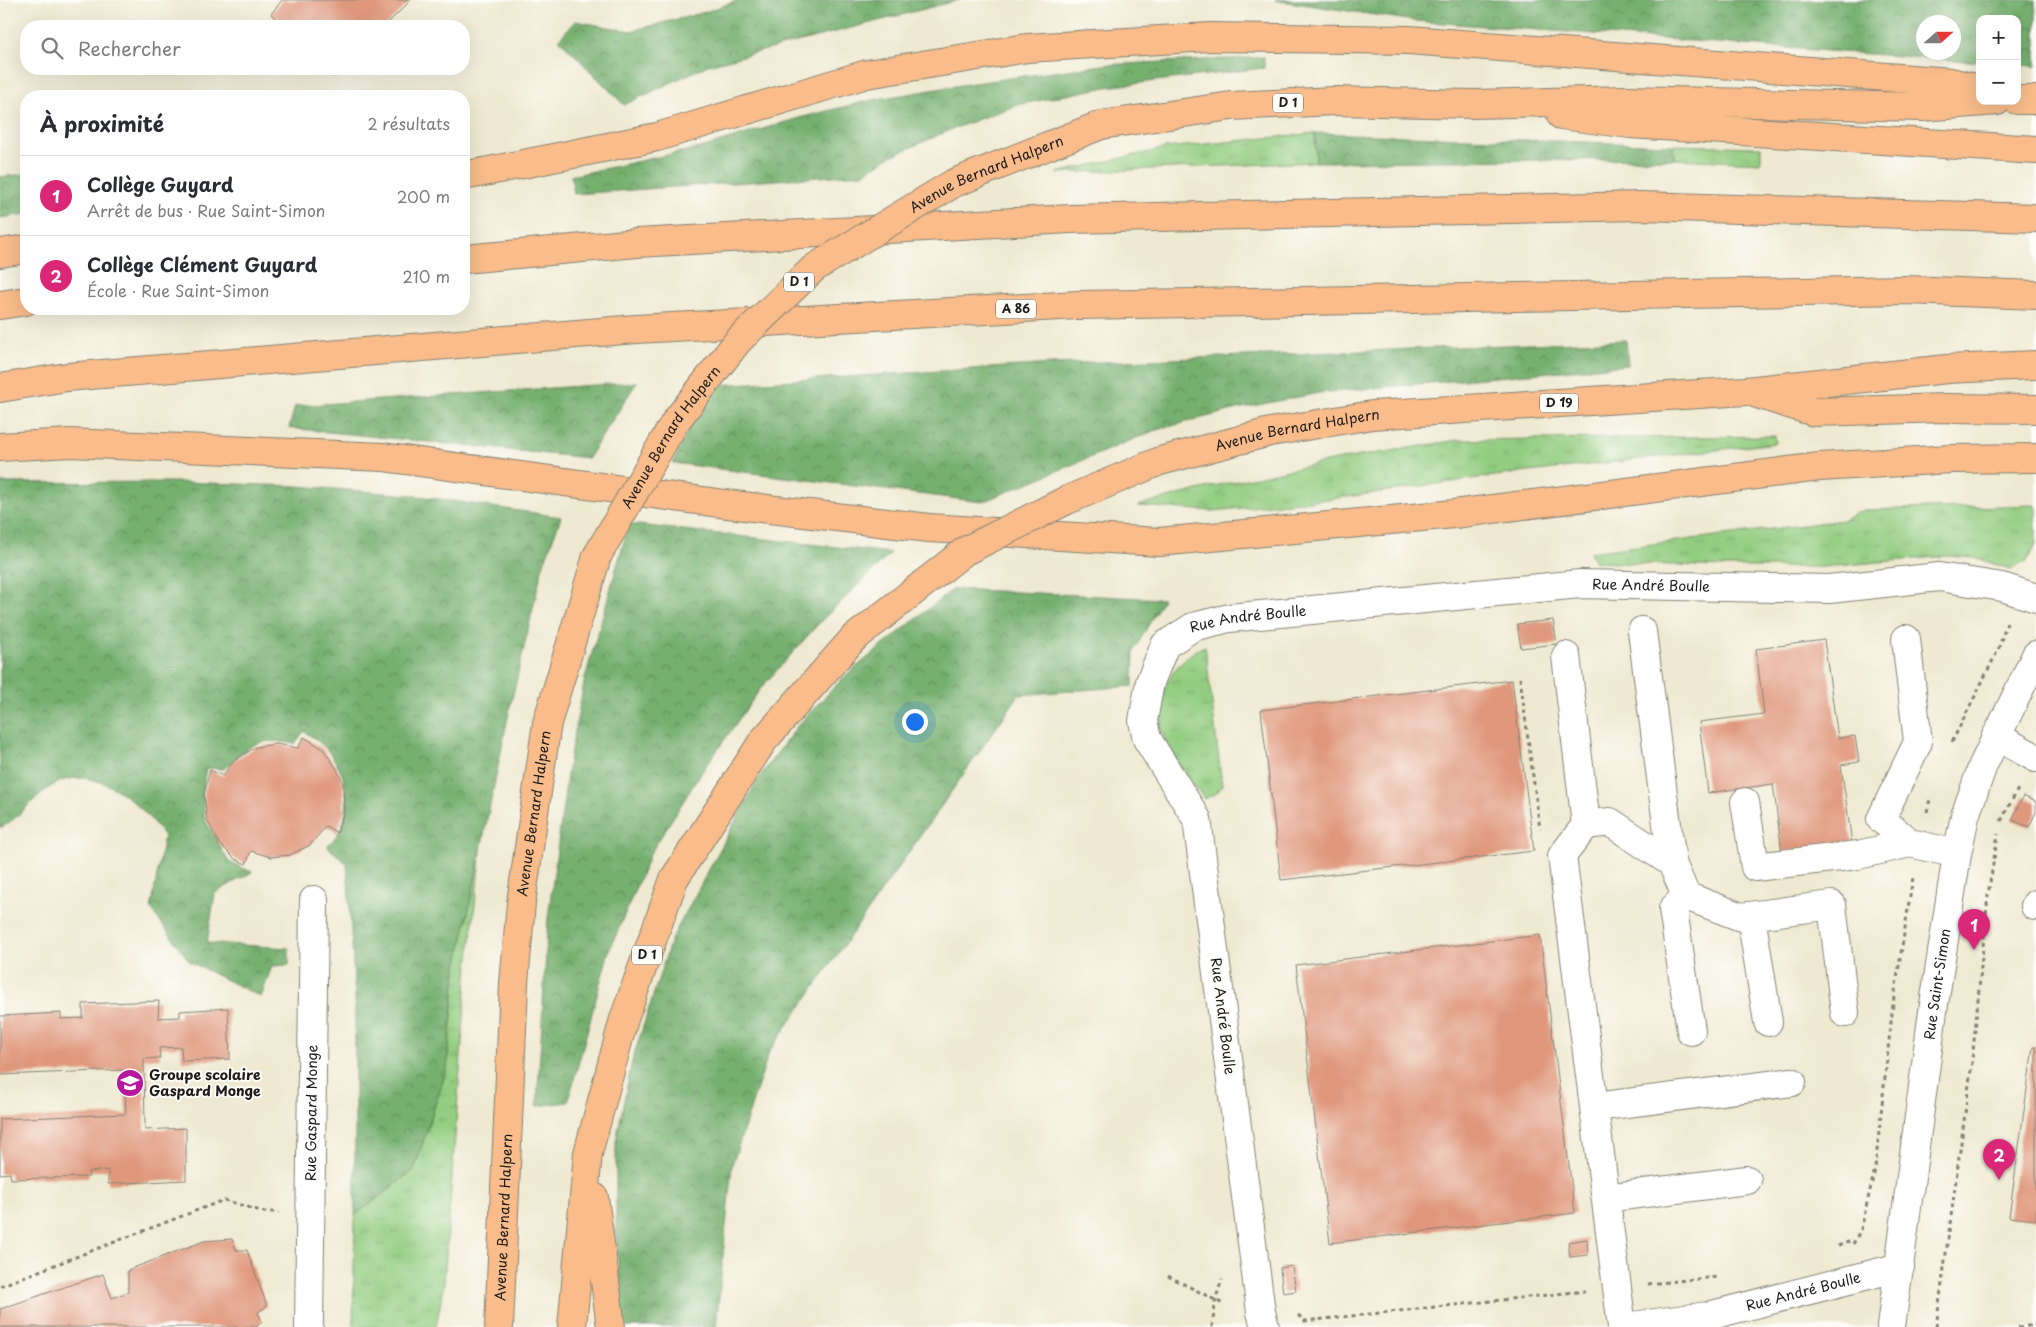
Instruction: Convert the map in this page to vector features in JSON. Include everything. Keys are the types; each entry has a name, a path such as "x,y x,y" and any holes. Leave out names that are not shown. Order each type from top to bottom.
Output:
{"highway":[{"path":"470,175 657,137 867,74 1027,48 1210,37 1409,40 1951,82 1976,88"},
{"path":"1475,104 1627,100 1922,107 1976,103"},
{"name":"Avenue Bernard Halpern","path":"498,1322 514,983 521,903 547,723 598,556 675,422 738,340 814,268 954,183 1102,125 1231,106 1334,101 1475,104"},
{"path":"1475,104 1630,124 2036,150"},
{"path":"470,258 637,243 1070,219 1641,206 2036,218"},
{"path":"0,253 20,250"},
{"name":"A 86","path":"0,388 68,377 636,329 1078,305 1907,290 2036,295"},
{"path":"0,305 20,302"},
{"name":"Avenue Bernard Halpern","path":"572,1327 588,1153 624,1019 674,879 762,740 854,639 965,551 1064,501 1160,461 1270,432 1372,415 1746,391 1947,369 2036,365"},
{"path":"1746,391 1814,412 1946,408 2036,409"},
{"path":"0,447 70,443 383,457 718,503 929,528 1160,542 1454,514 1819,467 1951,459 2036,458"},
{"path":"588,1153 611,1327"}],"street":[{"name":"Rue André Boulle","path":"1263,1319 1197,819 1147,739 1143,721 1150,682 1165,645 1193,627 1229,618 1580,584 1829,590 1939,576 2002,587 2036,598"},
{"path":"1642,631 1672,863 1686,896 1741,917 1832,905 1845,1013"},
{"path":"1906,639 1918,742 1881,819 1910,844"},
{"name":"Rue Saint-Simon","path":"1891,1327 1933,1011 1957,854 1972,796 1996,736 2036,655"},
{"path":"1566,656 1586,825 1562,856 1623,1327"},
{"path":"1996,736 2035,758"},
{"path":"1745,802 1755,868 1858,855 1910,844 1957,854"},
{"path":"1586,825 1610,822 1672,863"},
{"path":"1686,896 1673,909 1691,1031"},
{"name":"Rue Gaspard Monge","path":"309,1327 312,1213 314,900"},
{"path":"1752,916 1768,1022"},
{"path":"1595,1107 1792,1082"},
{"path":"1606,1198 1746,1180"},
{"name":"Rue André Boulle","path":"1623,1327 1708,1316 1900,1267"},
{"name":"Rue André Boulle","path":"1708,1316 1747,1327"}],"path":[{"path":"1998,650 2010,613"},
{"path":"1936,1327 1972,1062 1988,896 1999,824 2035,758"},
{"path":"1852,1247 1853,1240 1861,1229 1875,1169 1893,1004"},
{"path":"0,1286 224,1200 264,1212 312,1213"},
{"path":"1835,1248 1853,1240"},
{"path":"1168,1276 1216,1298 1241,1316 1263,1319 1285,1304 1305,1321 1587,1291 1590,1298"},
{"path":"1617,1286 1722,1277"},
{"path":"1212,1327 1216,1298"},
{"path":"2018,1327 2036,1325"}],"green space":[{"path":"739,0 959,0 708,65 624,105 559,39 575,21 631,31 705,12"},
{"path":"1275,0 2036,0 2036,66 2021,65 2021,15 1976,15 1976,62 1952,60 1961,60 1961,15 1916,15 1916,57 1415,21"},
{"path":"1264,57 1264,68 1106,87 1017,105 950,130 891,156 862,174 574,194 571,176 704,147 799,118 872,100 967,84 1103,65"},
{"path":"1315,133 1316,162 1056,173 1166,148"},
{"path":"1315,133 1673,145 1674,159 1316,162"},
{"path":"1673,145 1761,147 1761,163 1674,159"},
{"path":"20,175 20,215 0,218 0,177"},
{"path":"1626,340 1628,365 1319,393 1237,409 1156,430 982,502 673,463 691,425 717,385 1053,364"},
{"path":"637,382 588,458 289,428 295,406"},
{"path":"1775,436 1776,443 1478,478 1347,497 1213,511 1138,506 1205,488 1336,460 1458,440"},
{"path":"174,482 297,486 411,495 561,517 542,569 509,712 456,972 447,1068 414,1170 355,1215 355,996 347,864 327,846 336,836 342,825 346,813 347,800 341,774 336,762 326,748 304,731 295,744 272,741 263,742 241,753 224,769 206,768 202,794 205,820 229,862 252,872 215,893 207,943 289,948 289,965 272,966 261,997 190,962 151,909 164,836 142,810 114,788 99,781 83,778 66,780 43,792 0,828 0,483"},
{"path":"2036,505 2036,544 2026,562 2010,569 1975,558 1948,556 1823,567 1726,567 1595,562 1590,552 1843,520 1864,510"},
{"path":"629,524 891,553 821,621 761,688 701,773 650,854 608,954 568,1102 537,1106 548,918 569,761 585,678"},
{"path":"953,589 1163,599 1134,651 1133,686 1019,695 769,1052 732,1165 716,1327 623,1327 616,1238 616,1141 632,1061 671,940 758,779 798,725 845,676"},
{"path":"1205,646 1222,785 1217,793 1204,799 1169,748 1163,734 1160,719 1164,689 1171,676 1180,663 1192,653"},
{"path":"481,850 467,976 444,1283 436,1327 353,1327 355,1215 414,1170 447,1068 456,972"}],"building":[{"path":"282,0 411,0 391,20 277,20 271,14"},
{"path":"1553,620 1557,644 1521,648 1517,624"},
{"path":"1824,640 1838,738 1855,736 1859,762 1841,765 1852,844 1782,852 1773,784 1708,793 1699,722 1764,714 1756,649"},
{"path":"1512,680 1534,851 1281,880 1261,710"},
{"path":"304,737 322,748 336,767 343,783 344,811 337,833 326,826 310,845 290,855 271,857 251,851 246,864 235,859 219,843 207,820 204,794 210,770 223,776 233,761 256,747 276,744 298,748"},
{"path":"2023,796 2036,802 2036,812 2029,827 2012,820"},
{"path":"1540,935 1575,1213 1330,1243 1296,965"},
{"path":"159,1001 158,1018 180,1017 180,1011 228,1008 230,1059 182,1061 181,1047 159,1048 160,1058 144,1059 145,1130 186,1128 186,1180 108,1184 108,1170 88,1172 89,1177 11,1179 10,1173 0,1174 0,1119 126,1114 124,1070 0,1075 0,1016 61,1013 61,1019 83,1018 83,1004"},
{"path":"2033,1047 2036,1047 2036,1220 2009,1217"},
{"path":"232,1239 236,1250 247,1250 267,1306 258,1312 262,1322 255,1327 0,1327 0,1309 103,1274 112,1298 128,1292 128,1270 204,1241"},
{"path":"1587,1239 1588,1255 1570,1257 1568,1242"},
{"path":"1292,1266 1296,1291 1283,1293 1280,1268"}],"place":[{"name":"Collège Guyard","path":"1974,950"},
{"name":"Groupe scolaire Gaspard Monge","path":"130,1083"},
{"name":"Collège Clément Guyard","path":"1999,1180"}]}
